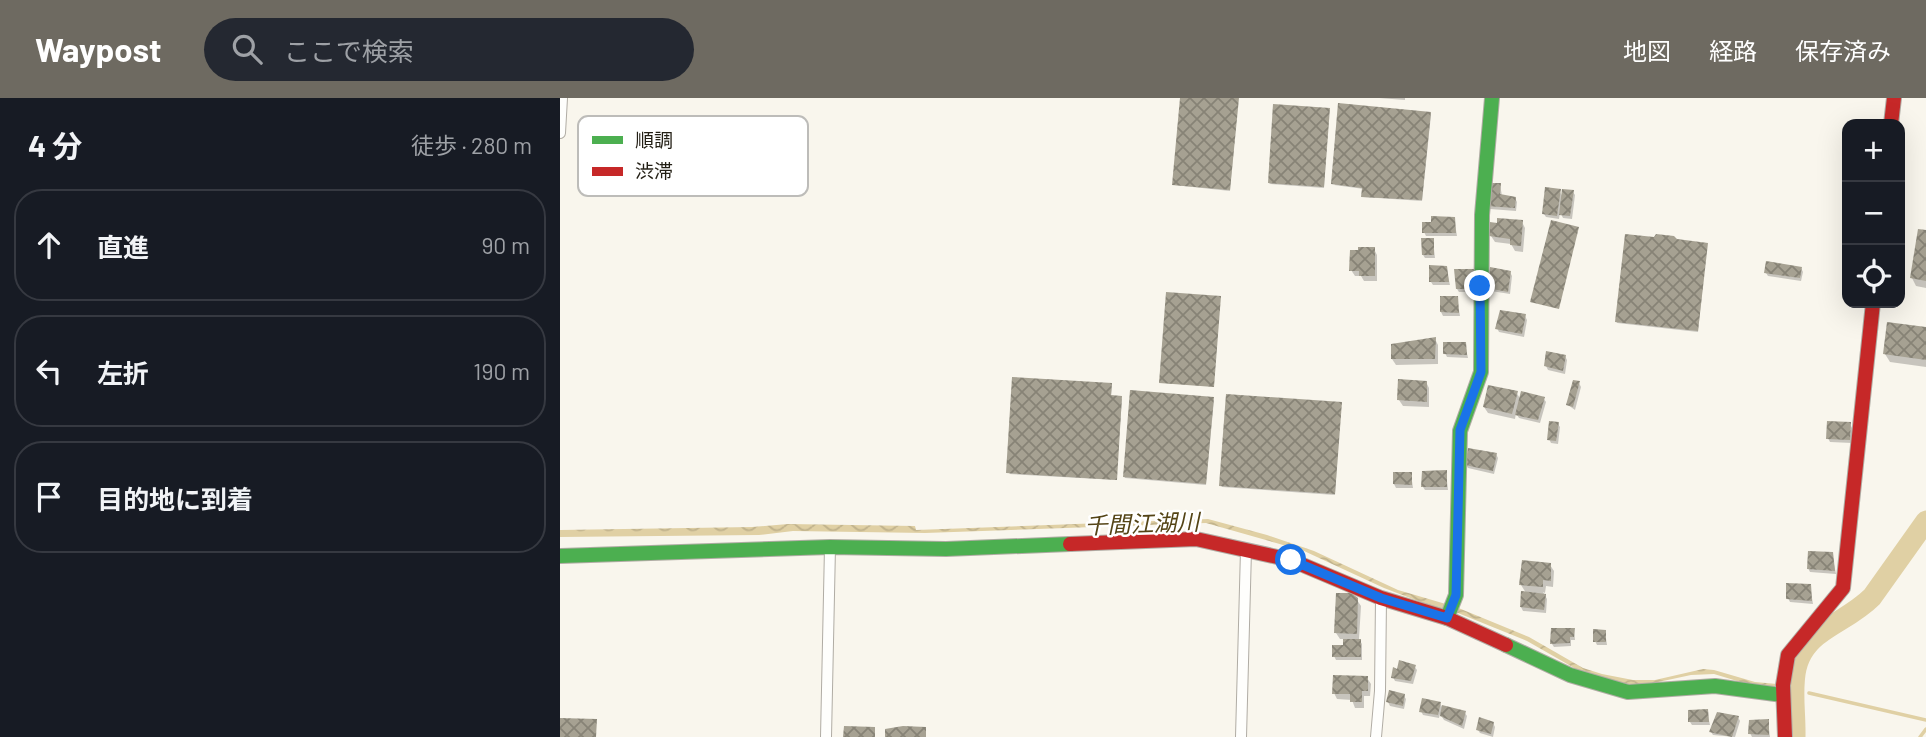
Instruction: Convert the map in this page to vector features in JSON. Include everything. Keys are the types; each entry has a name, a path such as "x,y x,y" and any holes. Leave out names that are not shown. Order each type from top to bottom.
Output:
{"street":[{"path":"560,134 562,98"},
{"path":"1447,618 1456,595 1460,430 1481,372 1482,215 1492,98"},
{"path":"1892,119 1894,98"},
{"path":"1785,737 1782,695 1784,667 1788,655 1843,588 1872,308"},
{"path":"560,556 830,547 946,549 1196,540 1291,560 1381,598 1447,618 1570,675 1628,692 1715,686 1782,695"},
{"path":"826,737 830,547"},
{"path":"1241,737 1246,550"},
{"path":"1376,737 1380,691 1381,598"}],"water":[{"name":"千間江湖川","path":"1208,519 1314,551 1398,590 1456,607 1529,637 1583,668 1602,674 1633,680 1655,680 1703,669 1755,682 1777,684 1777,688 1757,687 1714,674 1691,675 1649,684 1628,684 1605,679 1576,669 1527,641 1453,611 1439,609 1384,588 1304,551 1206,523 925,533 793,531 759,535 560,537 560,530 788,524 915,526 916,530"}],"building":[{"path":"1180,98 1239,98 1230,190 1172,185"},
{"path":"1338,103 1431,112 1422,200 1361,197 1362,188 1331,184"},
{"path":"1273,104 1330,108 1324,187 1268,183"},
{"path":"1488,183 1501,183 1500,194 1516,197 1515,208 1486,206"},
{"path":"1545,187 1561,189 1557,216 1542,214"},
{"path":"1562,189 1574,190 1570,216 1559,215"},
{"path":"1431,216 1455,217 1456,233 1422,233 1422,222 1431,222"},
{"path":"1497,218 1523,220 1521,246 1510,245 1510,239 1489,236 1490,222 1497,223"},
{"path":"1551,220 1579,227 1559,309 1530,302"},
{"path":"1918,229 1926,230 1926,281 1910,278"},
{"path":"1625,234 1654,237 1656,234 1708,243 1698,331 1615,322"},
{"path":"1421,238 1434,238 1434,255 1422,255"},
{"path":"1358,247 1375,247 1375,276 1359,276 1359,271 1349,271 1350,250 1358,250"},
{"path":"1766,261 1802,267 1800,278 1764,273"},
{"path":"1429,265 1447,266 1449,282 1429,282"},
{"path":"1490,267 1511,271 1508,292 1487,288"},
{"path":"1454,269 1476,269 1475,289 1456,289"},
{"path":"1166,292 1221,296 1214,387 1159,383"},
{"path":"1440,296 1458,296 1459,313 1440,312"},
{"path":"1500,310 1526,314 1522,334 1495,329"},
{"path":"1887,322 1926,327 1926,360 1883,354"},
{"path":"1436,337 1435,359 1391,359 1391,344"},
{"path":"1443,342 1466,342 1467,355 1443,354"},
{"path":"1546,351 1566,355 1563,371 1544,366"},
{"path":"1012,377 1112,383 1111,395 1122,396 1117,480 1006,473"},
{"path":"1398,379 1427,381 1427,402 1397,400"},
{"path":"1573,380 1580,381 1573,407 1566,405"},
{"path":"1488,385 1518,391 1512,414 1483,407"},
{"path":"1130,390 1214,397 1206,484 1123,477"},
{"path":"1521,391 1545,397 1538,420 1515,415"},
{"path":"1226,394 1342,402 1335,494 1219,486"},
{"path":"1549,421 1559,422 1556,441 1547,440"},
{"path":"1827,421 1851,422 1850,440 1826,439"},
{"path":"1468,448 1497,453 1493,471 1465,465"},
{"path":"1447,470 1447,487 1421,487 1422,471"},
{"path":"1393,472 1412,472 1412,485 1393,484"},
{"path":"1808,551 1833,552 1835,571 1807,569"},
{"path":"1522,560 1551,563 1551,581 1543,580 1543,587 1519,585"},
{"path":"1786,583 1811,584 1812,601 1786,599"},
{"path":"1521,591 1546,594 1544,610 1520,607"},
{"path":"1336,593 1351,593 1358,598 1357,634 1334,633"},
{"path":"1551,628 1575,628 1574,637 1570,637 1570,643 1550,644"},
{"path":"1593,629 1606,630 1606,642 1593,642"},
{"path":"1343,639 1361,639 1361,657 1332,657 1332,645 1343,645"},
{"path":"1399,660 1416,665 1411,681 1391,678 1393,667 1397,669"},
{"path":"1333,675 1368,676 1368,691 1362,691 1362,702 1350,702 1350,694 1332,694"},
{"path":"1389,690 1405,694 1403,706 1386,702"},
{"path":"1422,698 1441,702 1438,715 1419,712"},
{"path":"1442,705 1466,711 1462,726 1440,716"},
{"path":"1708,709 1709,722 1688,722 1688,710"},
{"path":"1717,712 1739,716 1732,737 1709,732"},
{"path":"1479,717 1494,722 1491,734 1476,730"},
{"path":"560,718 597,719 596,737 560,737"},
{"path":"1769,719 1769,735 1748,734 1749,720"},
{"path":"844,726 875,727 875,737 843,737"},
{"path":"903,726 926,727 926,737 885,737 885,729"}],"waterway":[{"path":"1795,737 1794,679 1801,654 1822,632 1872,597 1926,521"},
{"path":"1809,693 1926,720"},
{"path":"1920,737 1926,729"}],"traffic: fast":[{"path":"1447,618 1456,595 1460,431 1481,372 1482,215 1492,98"},
{"path":"560,556 830,547 946,549 1070,544"},
{"path":"1506,645 1570,675 1628,692 1715,686 1782,695"}],"traffic: jam":[{"path":"1892,119 1894,98"},
{"path":"1785,737 1783,685 1788,655 1843,588 1872,308"},
{"path":"1070,544 1196,539 1291,560 1381,598 1447,618 1506,645"}],"route":[{"path":"1291,560 1381,598 1447,618 1456,595 1460,430 1481,372 1480,286"}]}
